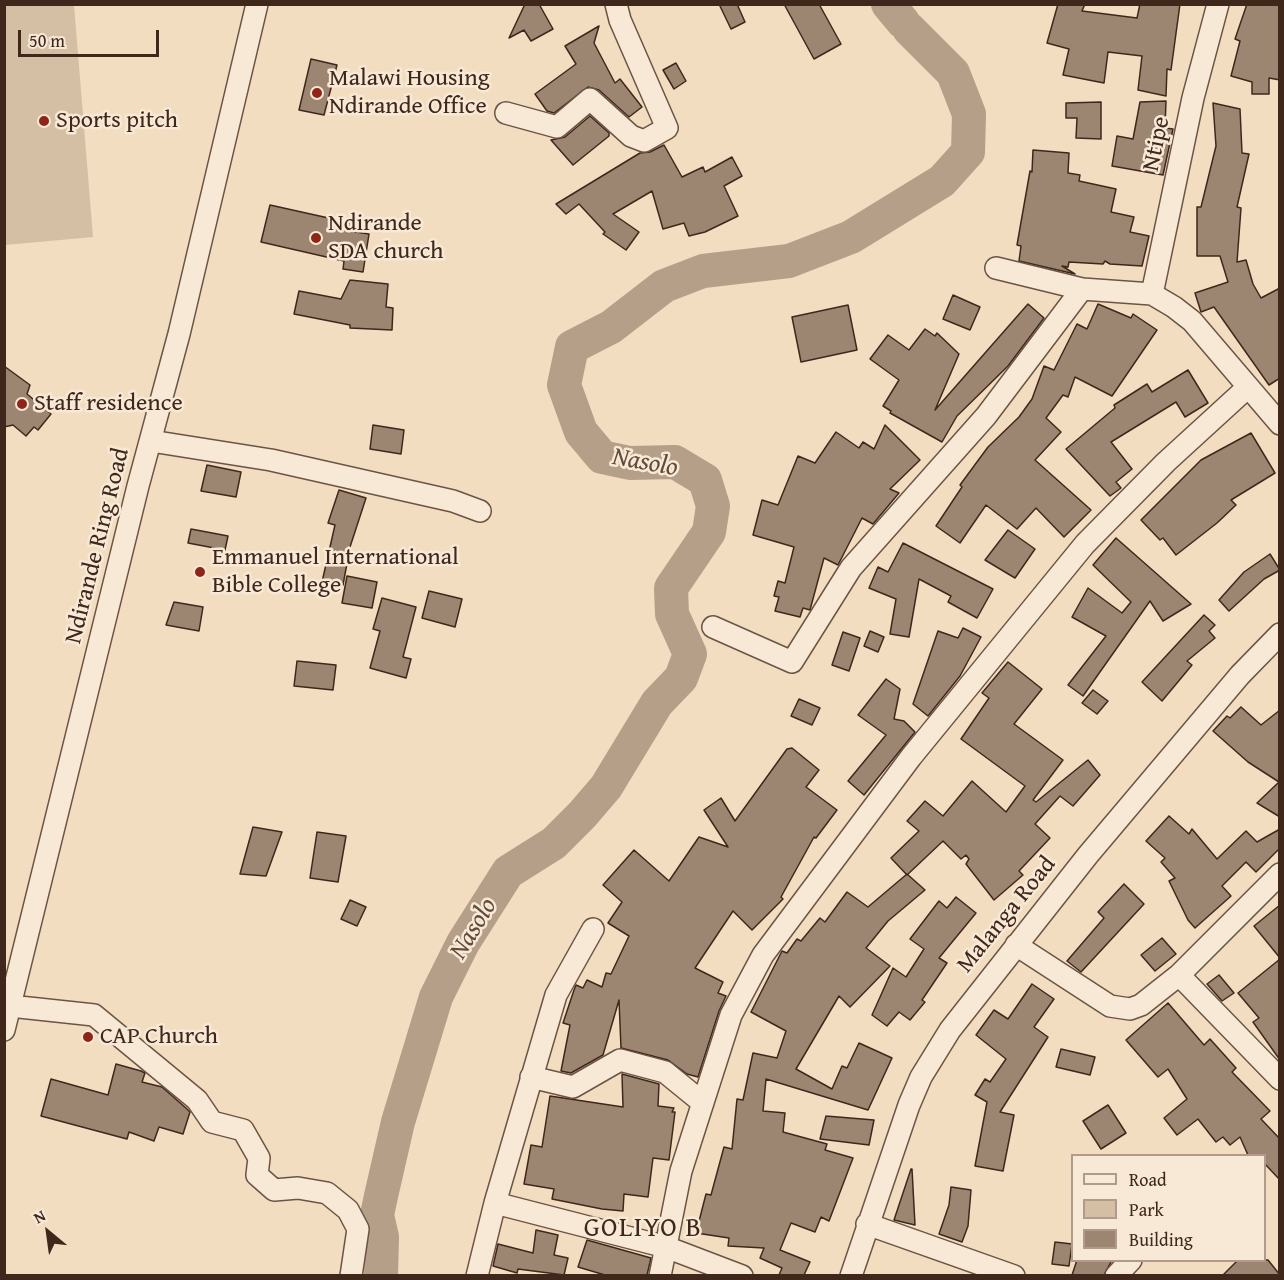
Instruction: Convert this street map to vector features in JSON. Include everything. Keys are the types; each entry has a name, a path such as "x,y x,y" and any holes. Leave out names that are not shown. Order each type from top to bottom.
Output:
{"street":[{"name":"Ndirande Ring Road","path":"4,1030 258,4"},
{"path":"506,113 557,127 590,99 631,136 644,141 667,128 620,20 616,4"},
{"name":"Ntipe","path":"1152,294 1193,98 1218,4"},
{"path":"996,268 1082,289 1152,294 1192,321 1280,424"},
{"path":"713,627 792,663 851,568 986,416 1082,289"},
{"path":"660,1275 681,1171 731,1015 763,955 911,757 1085,544 1166,462 1248,387"},
{"path":"151,441 279,462 453,501 480,511"},
{"name":"Malanga Road","path":"851,1275 867,1224 921,1077 950,1030 1088,855 1240,675 1280,634"},
{"path":"1016,945 1110,1006 1130,1009 1140,1005 1179,975 1280,874"},
{"path":"477,1275 495,1203 556,995 593,929"},
{"path":"1179,975 1280,1079"},
{"path":"10,1006 93,1015 197,1100 212,1122 243,1130 259,1158 257,1175 274,1190 298,1188 327,1194 348,1210 358,1229 351,1275"},
{"path":"531,1077 573,1087 620,1060 665,1072 703,1103"},
{"path":"495,1203 666,1247 742,1275"},
{"path":"867,1224 1014,1275"},
{"path":"1116,1275 1129,1262"}],"green space":[{"name":"Sports pitch","path":"5,4 74,5 93,237 5,245"}],"building":[{"path":"525,4 539,4 553,29 531,41 524,30 509,38"},
{"path":"719,4 737,4 745,22 731,29"},
{"path":"784,4 819,4 841,44 814,59"},
{"path":"1058,4 1085,4 1082,11 1137,18 1140,4 1180,4 1171,70 1167,69 1166,96 1138,90 1142,56 1108,52 1104,83 1063,75 1069,49 1047,43"},
{"path":"1247,4 1280,4 1280,80 1269,78 1269,94 1252,94 1252,82 1231,76 1240,41 1235,39"},
{"path":"599,26 594,43 615,83 620,79 642,107 629,117 599,90 588,87 554,113 547,111 535,94 576,64 565,46"},
{"path":"311,59 337,65 324,115 299,110"},
{"path":"676,63 686,81 674,89 663,70"},
{"path":"1166,101 1165,128 1173,129 1163,175 1112,166 1117,136 1133,139 1140,102"},
{"path":"1101,102 1101,139 1076,138 1077,118 1066,118 1066,103"},
{"path":"1213,103 1240,109 1242,153 1249,154 1237,207 1241,208 1237,262 1246,260 1253,284 1261,298 1280,288 1280,378 1269,385 1214,307 1201,312 1195,293 1228,282 1220,256 1197,256 1197,207 1201,207 1216,146"},
{"path":"590,116 609,133 609,136 573,165 551,140 565,137"},
{"path":"664,145 682,177 703,167 705,172 732,157 742,176 724,186 738,216 705,232 689,236 684,223 663,229 652,191 613,214 639,232 626,250 603,234 605,232 579,204 566,214 556,204 640,153 650,152"},
{"path":"1033,150 1069,153 1068,173 1080,175 1079,181 1116,189 1111,212 1134,217 1130,232 1149,236 1142,266 1110,264 1105,261 1103,264 1069,262 1068,267 1062,266 1075,274 1019,261 1021,246 1017,245 1030,171 1032,172"},
{"path":"270,205 351,223 349,231 369,234 363,272 343,269 344,261 261,242"},
{"path":"350,280 388,284 386,307 393,308 392,330 350,328 350,325 294,314 299,291 341,299"},
{"path":"953,295 980,307 970,330 943,319"},
{"path":"1028,304 1044,318 1008,366 957,416 942,442 890,413 891,411 883,406 899,380 870,359 888,335 909,350 925,329 935,336 937,333 959,354 935,410"},
{"path":"1098,304 1131,318 1133,314 1157,330 1112,396 1075,377 1068,397 1063,395 1046,418 1061,432 1035,460 1091,510 1064,537 1036,508 1017,529 986,505 960,543 936,526 962,487 960,485 988,447 1019,417 1032,399 1044,366 1054,370 1077,324 1087,329"},
{"path":"848,305 857,350 801,362 792,317"},
{"name":"Staff residence","path":"4,366 30,385 27,394 51,414 38,430 34,427 26,436 13,425 4,427"},
{"path":"1188,370 1208,403 1185,417 1176,402 1111,442 1132,469 1116,482 1121,488 1110,496 1066,449 1115,408 1114,405 1147,384 1152,392"},
{"path":"373,425 404,430 401,454 370,449"},
{"path":"885,425 920,460 890,489 899,493 873,524 862,518 838,565 824,558 810,610 803,608 800,617 775,611 779,597 774,596 778,581 785,583 794,547 753,535 762,500 778,505 798,456 815,463 836,432 859,448 863,442 874,449"},
{"path":"1251,433 1275,473 1231,500 1236,505 1176,555 1163,538 1160,540 1141,520 1201,460"},
{"path":"207,465 241,472 236,497 201,491"},
{"path":"339,490 366,498 350,547 343,585 322,582 335,525 328,523"},
{"path":"191,529 228,536 225,550 188,543"},
{"path":"1008,530 1035,549 1015,578 985,560"},
{"path":"1116,538 1191,604 1163,621 1150,601 1083,696 1068,685 1106,636 1072,617 1088,588 1122,613 1131,602 1093,565"},
{"path":"903,543 993,589 977,618 948,602 951,596 919,579 909,637 890,634 896,599 869,588 878,567 888,572"},
{"path":"1270,554 1280,570 1264,579 1229,611 1219,600 1244,572"},
{"path":"347,576 377,582 372,608 342,603"},
{"path":"429,591 462,599 455,627 422,618"},
{"path":"382,598 416,607 403,657 411,659 406,678 370,668 380,631 373,629"},
{"path":"174,602 203,607 199,631 166,625"},
{"path":"1204,615 1215,625 1209,631 1215,638 1187,661 1192,665 1162,701 1142,682"},
{"path":"963,628 981,637 960,676 928,716 913,704 938,631 958,638"},
{"path":"870,631 884,637 878,652 864,646"},
{"path":"843,632 860,638 849,671 832,665"},
{"path":"297,661 336,665 333,690 294,686"},
{"path":"1008,662 1042,689 1014,724 1063,760 1033,800 1036,802 1088,760 1100,775 1073,806 1060,796 1035,824 1050,838 1019,871 1023,875 994,900 966,864 969,859 966,855 961,859 943,841 907,875 891,858 919,831 907,821 925,801 943,816 972,781 1006,812 1025,786 961,739 989,698 982,693"},
{"path":"886,679 900,689 894,719 904,721 915,732 864,795 848,781 886,735 858,715"},
{"path":"1093,690 1108,701 1097,714 1082,703"},
{"path":"799,699 820,708 812,725 791,716"},
{"path":"1241,707 1261,725 1280,710 1280,817 1257,803 1279,782 1248,762 1213,731 1227,716 1230,718"},
{"path":"792,748 819,770 806,787 837,810 816,838 814,837 781,897 783,899 752,930 733,911 695,968 723,982 718,993 726,996 698,1077 687,1074 668,1060 621,1048 619,1000 603,1055 571,1073 561,1071 570,1025 563,1023 576,985 583,988 587,980 602,987 606,973 611,974 629,936 608,923 622,902 603,885 634,850 669,881 699,837 728,847 704,810 721,798 735,821 787,749"},
{"path":"1169,816 1189,834 1192,829 1217,859 1246,831 1257,842 1280,829 1280,848 1256,872 1246,862 1222,886 1231,896 1195,928 1188,920 1169,881 1175,878 1161,862 1165,858 1146,841"},
{"path":"253,827 282,832 266,876 240,874"},
{"path":"317,832 346,836 338,882 310,878"},
{"path":"907,874 925,890 888,921 866,948 890,966 850,1007 839,996 796,1069 832,1089 842,1066 847,1068 859,1043 892,1058 868,1110 766,1079 763,1111 785,1113 783,1132 827,1144 825,1150 853,1158 829,1221 821,1217 815,1232 791,1223 780,1250 810,1262 804,1275 779,1275 782,1268 760,1258 764,1248 728,1246 729,1238 696,1233 706,1194 711,1195 724,1147 732,1149 737,1099 743,1100 753,1053 777,1058 786,1031 751,1012 782,951 787,953 797,939 801,941 820,918 825,922 847,892 868,907"},
{"path":"1124,884 1144,904 1081,972 1067,961 1104,918 1098,912"},
{"path":"956,897 976,913 939,958 947,963 922,1000 925,1002 910,1020 899,1012 887,1026 872,1015 893,968 906,977 924,949 910,939 939,901 947,908"},
{"path":"350,900 366,907 357,926 341,919"},
{"path":"1280,905 1280,958 1254,926"},
{"path":"1162,938 1176,954 1155,971 1141,955"},
{"path":"1280,959 1280,1060 1253,1022 1259,1018 1238,993"},
{"path":"1219,975 1234,993 1222,1001 1207,984"},
{"path":"1032,984 1054,999 1034,1027 1048,1037 1000,1112 1014,1115 1003,1171 975,1166 987,1102 975,1095 985,1079 990,1082 1006,1059 976,1035 994,1010 1008,1019"},
{"path":"1168,1003 1204,1045 1210,1039 1236,1068 1232,1072 1270,1111 1261,1119 1280,1139 1280,1180 1266,1165 1266,1154 1248,1154 1240,1137 1230,1145 1223,1137 1216,1142 1198,1119 1177,1135 1164,1118 1187,1099 1168,1069 1158,1077 1126,1040"},
{"path":"1061,1049 1095,1057 1090,1075 1056,1067"},
{"path":"116,1064 145,1073 142,1082 162,1087 190,1112 183,1134 159,1127 154,1141 129,1132 127,1139 41,1116 51,1079 108,1095"},
{"path":"622,1074 659,1084 658,1106 674,1108 672,1112 675,1112 669,1160 653,1158 648,1197 624,1194 623,1211 602,1209 552,1199 554,1189 524,1184 531,1145 542,1147 550,1096 623,1107"},
{"path":"1108,1105 1126,1133 1101,1149 1083,1121"},
{"path":"826,1116 874,1120 869,1145 820,1139"},
{"path":"912,1169 915,1225 894,1220"},
{"path":"951,1187 971,1190 968,1226 962,1242 939,1234 949,1205"},
{"path":"536,1230 558,1235 554,1255 568,1258 564,1275 518,1269 517,1273 493,1266 498,1244 533,1253"},
{"path":"587,1240 651,1258 647,1275 605,1275 578,1267"},
{"path":"1055,1242 1071,1244 1069,1266 1052,1264"},
{"path":"1268,1260 1280,1275 1223,1275 1236,1262 1266,1262"},
{"path":"1076,1262 1111,1262 1104,1275 1072,1275"}],"waterway":[{"name":"Nasolo","path":"888,4 903,22"},
{"name":"Nasolo","path":"381,1276 382,1237 377,1215 398,1122 436,997 463,943 508,872 554,843 606,787 657,703 681,678 690,654 672,614 671,588 709,532 713,506 705,480 675,462 630,463 602,457 581,432 564,385 572,347 611,327 664,286 703,271 789,261 851,237 942,181 968,152 969,114 953,73 909,29"}],"place":[{"name":"Malawi Housing Ndirande Office","path":"317,93"},
{"name":"Sports pitch","path":"44,121"},
{"name":"Ndirande SDA church","path":"316,238"},
{"name":"Staff residence","path":"22,404"},
{"name":"Emmanuel International Bible College","path":"200,572"},
{"name":"CAP Church","path":"88,1037"}],"district":[{"name":"GOLIYO B","path":"643,1229"}]}
